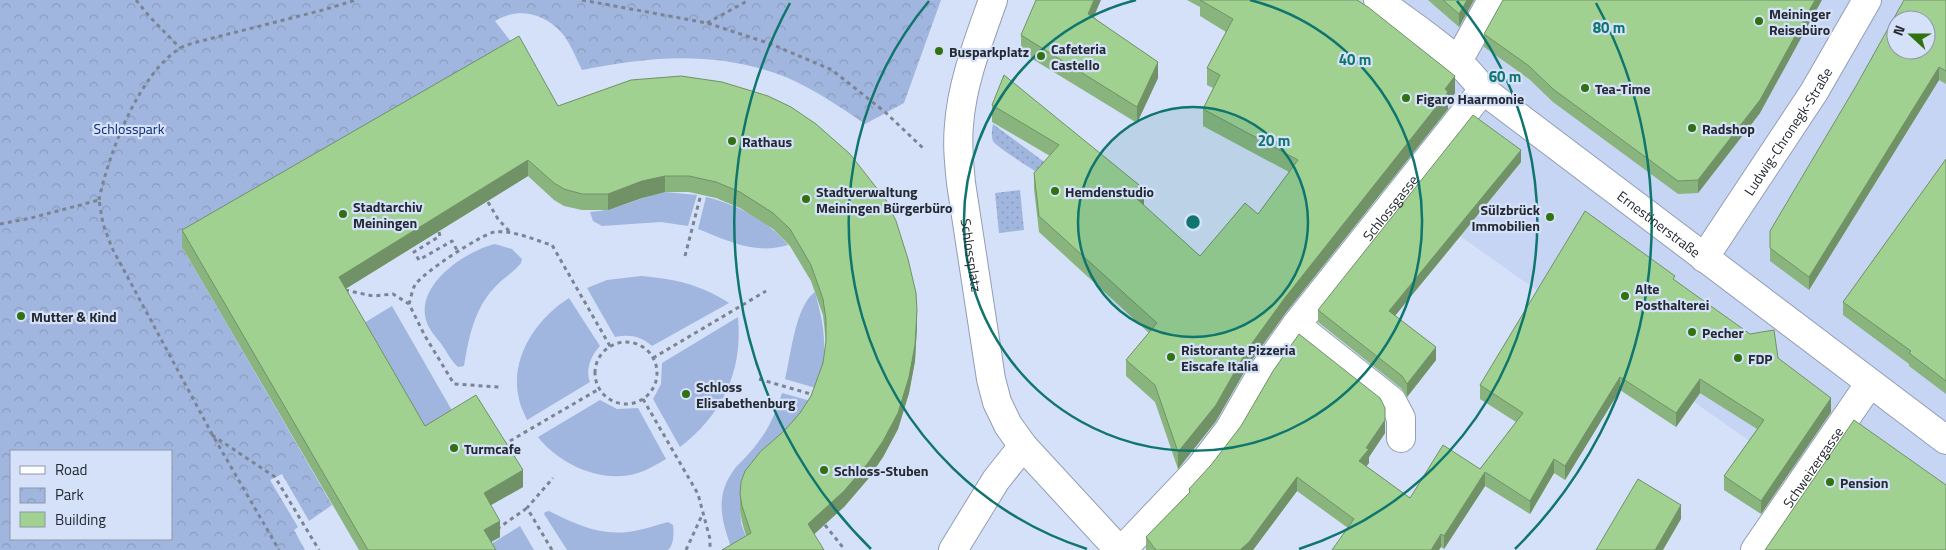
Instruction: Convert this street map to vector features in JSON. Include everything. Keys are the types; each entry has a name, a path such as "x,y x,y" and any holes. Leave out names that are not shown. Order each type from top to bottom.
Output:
{"street":[{"name":"Schlossplatz","path":"993,0 970,69 959,123 958,154 991,379 1008,425 1023,446 1121,550"},
{"name":"Ernestinerstraße","path":"1378,0 1458,61 1484,90 1946,440"},
{"path":"1458,61 1492,0"},
{"name":"Ludwig-Chronegk-Straße","path":"1704,258 1814,92 1868,0"},
{"name":"Schlossgasse","path":"1121,550 1199,469 1229,430 1260,376 1296,325 1484,90"},
{"path":"1296,325 1392,401 1401,418 1401,438"},
{"name":"Schweizergasse","path":"1755,550 1870,383"},
{"path":"953,550 996,480 1023,446"}],"path":[{"path":"136,0 180,48"},
{"path":"279,550 212,434 112,248 103,224 99,200 112,152 129,115 149,80 162,63 180,48 356,0"},
{"path":"582,0 707,23 771,44 832,70 884,112 961,183"},
{"path":"707,23 750,0"},
{"path":"685,256 701,194"},
{"path":"0,224 99,200"},
{"path":"488,202 498,219 510,232"},
{"path":"439,232 440,236 414,252 419,260 452,241 458,252"},
{"path":"409,304 415,284 430,271 493,232 510,232 552,245 610,346"},
{"path":"345,290 373,296 393,294 409,304 425,336 454,384 499,387"},
{"path":"653,358 766,291"},
{"path":"623,342 636,344 646,349 653,358 656,380 652,389 643,398 631,403 620,403 608,399 599,389 594,376 596,364 602,352 610,346 623,342"},
{"path":"759,379 817,396"},
{"path":"499,448 599,389"},
{"path":"643,398 698,494 710,539 710,550"},
{"path":"212,434 276,477 319,550"},
{"path":"496,529 527,508 553,478"},
{"path":"527,508 552,550"},
{"path":"686,550 703,513"},
{"path":"825,525 846,550"}],"shaded area":[{"path":"1332,0 1946,0 1946,550 1903,550 1295,119"}],"green space":[{"name":"Schlosspark","path":"0,0 941,0 904,103 865,124 822,95 799,83 775,73 726,61 679,58 655,59 582,70 570,45 554,25 538,16 521,13 512,14 495,21 519,52 182,247 332,505 309,521 282,474 270,480 298,527 294,530 305,550 0,550"},
{"path":"993,124 1051,167 1043,176 995,144 992,135"},
{"path":"1020,190 1024,230 999,233 995,193"},
{"path":"665,192 697,195 688,226 661,222 602,226 593,221 590,212 618,207"},
{"path":"706,197 729,204 751,215 771,228 788,245 776,248 753,247 731,242 698,229"},
{"path":"495,244 512,249 522,259 521,263 495,287 482,305 470,334 464,366 458,367 427,323 425,309 428,296 434,284 444,272 470,254"},
{"path":"641,276 665,279 697,287 729,303 652,346 644,340 635,337 615,337 587,288 607,280"},
{"path":"815,292 824,340 819,389 785,379 798,320 808,299"},
{"path":"569,298 600,346 590,363 588,373 590,382 527,420 520,402 517,384 522,354 536,328 546,316"},
{"path":"392,306 458,421 426,441 359,326"},
{"path":"738,317 739,337 737,355 727,390 719,406 708,420 680,447 653,399 661,384 662,363"},
{"path":"782,393 814,402 740,499 741,523 750,549 732,550 723,517 722,497 725,487 736,467 754,448 766,430"},
{"path":"600,400 617,409 638,408 666,459 649,469 624,476 596,474 570,464 547,447 538,437"},
{"path":"549,511 590,529 600,531 634,531 668,522 673,525 672,542 668,550 567,550 544,514"},
{"path":"520,526 534,550 488,550 486,547"}],"building":[{"path":"1036,0 1094,0 1088,14 1158,62 1137,107 1021,35"},
{"path":"1200,0 1357,0 1455,76 1445,89 1448,92 1284,299 1247,350 1216,405 1178,452 1155,385 1126,360 1157,323 1039,216 1034,173 1059,145 992,105 1004,75 1144,189 1136,198 1200,256 1245,203 1258,214 1298,160 1203,109 1220,75 1207,68 1233,19"},
{"path":"1443,0 1467,0 1459,14"},
{"path":"1503,0 1815,0 1760,100 1698,180 1678,181 1553,89 1529,66 1484,34"},
{"path":"1904,0 1946,0 1946,71 1939,67 1809,277 1770,248 1770,231 1886,32 1886,60 1936,60 1936,10 1898,10"},
{"path":"519,36 558,106 631,80 681,76 722,82 768,96 791,107 816,124 850,154 886,200 896,221 916,293 915,345 909,377 898,413 883,441 868,463 844,491 808,524 824,550 722,550 751,533 740,494 741,482 745,471 760,452 785,430 800,413 811,396 823,363 826,320 823,299 811,265 790,229 773,213 740,192 716,182 689,176 665,176 642,181 608,194 582,194 564,189 554,183 528,160 339,277 425,426 476,395 523,470 484,493 500,521 484,530 496,550 368,550 182,230"},
{"path":"1473,115 1521,150 1389,311 1436,347 1407,384 1402,376 1318,310"},
{"path":"1946,159 1946,381 1909,353 1911,351 1843,302"},
{"path":"1585,211 1675,276 1673,279 1750,334 1774,330 1778,358 1831,398 1761,501 1724,476 1764,420 1700,379 1676,413 1620,377 1565,466 1554,459 1530,501 1485,472 1444,536 1441,534 1431,550 1332,550 1354,519 1297,477 1249,542 1240,550 1156,550 1146,537 1190,492 1189,489 1211,465 1241,426 1273,371 1299,334 1380,398 1385,408 1385,420 1366,448 1369,449 1359,461 1410,498 1443,445 1480,469 1523,413 1480,385"},
{"path":"1854,420 1946,485 1946,550 1765,550"},
{"path":"1638,479 1681,505 1655,550 1596,550"}],"place":[{"name":"Meininger Reisebüro","path":"1759,21"},
{"name":"Busparkplatz","path":"939,51"},
{"name":"Cafeteria Castello","path":"1041,56"},
{"name":"Tea-Time","path":"1585,88"},
{"name":"Figaro Haarmonie","path":"1406,98"},
{"name":"Radshop","path":"1692,128"},
{"name":"Rathaus","path":"732,141"},
{"name":"Hemdenstudio","path":"1055,191"},
{"name":"Stadtverwaltung Meiningen Bürgerbüro","path":"806,199"},
{"name":"Stadtarchiv Meiningen","path":"343,214"},
{"name":"Sülzbrück Immobilien","path":"1550,217"},
{"name":"Alte Posthalterei","path":"1625,296"},
{"name":"Mutter & Kind","path":"21,316"},
{"name":"Pecher","path":"1692,332"},
{"name":"Ristorante Pizzeria Eiscafe Italia","path":"1171,357"},
{"name":"FDP","path":"1738,358"},
{"name":"Schloss Elisabethenburg","path":"686,394"},
{"name":"Turmcafe","path":"454,448"},
{"name":"Schloss-Stuben","path":"824,470"},
{"name":"Pension","path":"1830,482"}]}
